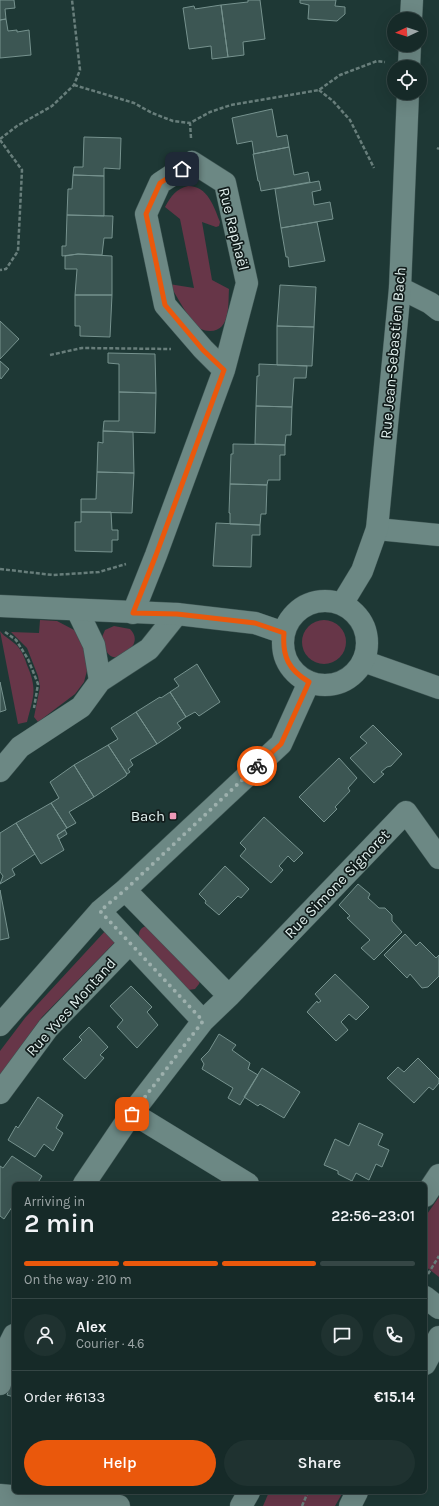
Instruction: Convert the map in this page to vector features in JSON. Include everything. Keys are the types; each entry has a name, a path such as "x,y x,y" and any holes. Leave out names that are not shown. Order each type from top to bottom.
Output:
{"street":[{"path":"411,12 412,0"},
{"name":"Rue Jean-Sebastien Bach","path":"342,604 362,571 378,529 400,288 408,100"},
{"path":"192,162 160,183 146,214 165,305 203,350 224,370"},
{"name":"Rue Raphaël","path":"133,613 224,370 247,283 225,183 192,162"},
{"path":"400,288 430,303 439,310"},
{"path":"378,529 439,535"},
{"path":"328,601 342,604 353,612 362,622 366,634 367,648 363,661 356,672 346,680 334,684 322,685 309,682 301,677 288,662 284,648 284,633 290,620 300,609 313,603 328,601"},
{"path":"0,606 177,614 255,623 284,633"},
{"path":"77,610 94,645 100,681"},
{"path":"0,771 19,744 81,707 100,681 149,648 177,614"},
{"path":"363,661 439,688"},
{"path":"0,1025 100,911 125,890 281,744 309,682"},
{"name":"Rue Simone Signoret","path":"203,1021 229,996 406,812 439,858"},
{"path":"125,890 229,996"},
{"path":"85,1182 132,1114 203,1021 100,911"},
{"name":"Rue Yves Montand","path":"0,1093 48,1028 130,943"},
{"path":"132,1114 245,1182"},
{"path":"427,1193 439,1175"},
{"path":"427,1299 439,1308"},
{"path":"427,1360 439,1337"},
{"path":"0,1384 12,1339"},
{"path":"241,1506 248,1494"},
{"path":"350,1506 356,1494"},
{"path":"0,1495 120,1506"}],"path":[{"path":"0,270 6,269 18,251 22,170 0,139 17,126 52,106 74,85 80,70 72,0"},
{"path":"74,85 134,103 152,113 173,121 190,124 210,112 231,105 319,90 340,75 377,61 387,62"},
{"path":"319,90 333,101 350,120 374,168"},
{"path":"190,124 192,162"},
{"path":"50,355 82,348 203,350"},
{"path":"0,568 24,573 53,575 99,572 156,555"},
{"path":"2,628 16,640 28,659 38,684 32,718 19,744"},
{"path":"427,1276 439,1256"},
{"path":"302,1506 307,1494"}],"shaded area":[{"path":"188,186 195,187 205,193 213,204 220,222 219,226 216,227 202,222 212,280 229,289 227,315 222,326 217,330 210,331 199,328 187,314 169,284 194,288 180,219 165,207 174,194 180,189"},
{"path":"40,620 57,621 76,631 84,642 88,667 84,682 75,694 38,722 34,717 40,687 38,676 27,648 11,632 39,633"},
{"path":"320,620 328,620 340,626 346,638 346,646 340,658 328,664 320,664 308,658 302,646 302,638 308,626"},
{"path":"114,626 130,629 134,634 135,639 132,647 120,656 112,657 104,647 102,637 105,630"},
{"path":"0,631 4,636 15,643 20,650 24,656 30,674 33,687 33,700 27,722 18,724"},
{"path":"146,926 200,981 195,989 188,990 139,939 140,931"},
{"path":"107,929 116,941 42,1017 0,1075 0,1051 25,1018"},
{"path":"439,1197 439,1277 427,1268 427,1214"},
{"path":"268,1494 342,1494 335,1506 263,1506"}],"building":[{"path":"0,0 14,0 15,8 5,9 6,19 0,20"},
{"path":"248,0 260,0 265,39 243,42 244,55 228,57 221,5 248,2"},
{"path":"300,0 336,0 335,6 345,7 345,14 337,21 308,19 309,5 300,3"},
{"path":"221,5 228,57 212,59 211,46 189,49 183,8 194,6 195,9"},
{"path":"6,19 8,31 17,30 17,32 29,30 31,55 0,58 0,20"},
{"path":"272,109 277,137 287,135 289,147 254,154 252,141 237,144 232,118"},
{"path":"84,137 121,138 120,169 104,168 104,176 73,175 74,167 83,167"},
{"path":"289,147 294,175 308,172 310,182 261,191 253,154"},
{"path":"73,175 104,176 104,216 67,215 68,189 72,189"},
{"path":"319,181 321,190 312,192 314,205 330,202 333,219 281,228 275,189"},
{"path":"67,215 113,216 112,238 104,238 102,255 78,254 62,256 62,246 66,246"},
{"path":"317,222 325,261 289,267 281,228"},
{"path":"78,254 112,256 112,295 75,295 77,269 65,269 65,256"},
{"path":"280,285 316,287 314,327 277,326"},
{"path":"75,295 112,295 110,337 80,336 80,326 75,326"},
{"path":"0,321 19,339 0,359"},
{"path":"277,326 314,327 312,366 277,365"},
{"path":"108,353 155,354 156,393 119,392 119,364 108,363"},
{"path":"0,361 9,369 1,379 0,377"},
{"path":"259,364 307,366 306,378 294,378 292,407 256,406"},
{"path":"119,392 156,393 155,433 103,431 104,421 119,421"},
{"path":"256,406 292,407 291,435 286,435 285,445 255,444"},
{"path":"103,431 133,432 134,473 97,472 98,442 103,443"},
{"path":"233,444 285,445 285,455 280,455 280,480 268,480 267,485 230,484 231,454 233,454"},
{"path":"97,472 134,473 132,513 81,512 81,499 96,499"},
{"path":"230,484 267,485 266,514 261,514 260,525 230,524"},
{"path":"81,512 111,512 112,530 118,530 118,540 112,540 112,552 75,551 75,522 81,522"},
{"path":"216,523 260,525 260,535 252,535 251,567 213,566"},
{"path":"197,664 220,702 199,716 195,712 186,717 170,692 179,686 174,679"},
{"path":"0,682 6,710 0,712"},
{"path":"170,692 186,717 177,723 181,728 157,744 136,712"},
{"path":"136,712 157,744 130,760 133,765 128,769 130,772 127,774 108,745 118,739 111,728"},
{"path":"373,725 402,754 391,766 387,767 381,772 384,774 374,783 350,758 367,743 360,737"},
{"path":"108,745 127,774 94,797 74,765"},
{"path":"339,758 357,778 348,788 350,791 335,807 337,809 324,822 299,797"},
{"path":"74,765 94,797 69,812 76,823 67,828 51,803 59,798 50,782"},
{"path":"51,803 67,828 57,835 64,850 41,864 16,823"},
{"path":"264,817 303,853 294,862 288,856 279,866 283,870 271,883 240,856 246,849 240,843"},
{"path":"16,823 35,854 12,869 15,875 0,884 3,876 0,872 0,833"},
{"path":"65,830 67,834 59,839 57,835"},
{"path":"225,866 249,889 241,898 238,896 219,915 205,903 206,901 199,894"},
{"path":"358,884 370,894 368,898 379,908 385,908 392,915 392,921 402,932 374,960 361,948 370,940 347,918 350,916 339,905"},
{"path":"0,890 9,938 0,940"},
{"path":"405,934 416,946 420,942 436,958 439,955 439,976 428,987 422,988 410,974 407,978 384,955"},
{"path":"335,974 369,1007 356,1020 349,1014 341,1022 348,1030 336,1041 307,1012 317,1001 318,1003 321,1001 315,994"},
{"path":"131,986 152,1007 147,1012 158,1025 137,1048 117,1027 123,1020 110,1006"},
{"path":"89,1027 108,1047 100,1055 104,1058 85,1079 63,1059 82,1040 79,1037"},
{"path":"219,1034 236,1045 232,1050 250,1063 248,1069 258,1075 240,1105 228,1098 233,1088 202,1069 204,1064 201,1059 209,1051"},
{"path":"418,1058 439,1079 439,1083 433,1090 429,1087 414,1103 387,1078 398,1067 404,1072"},
{"path":"262,1068 300,1092 284,1118 260,1104 258,1106 244,1097"},
{"path":"38,1097 63,1115 56,1128 63,1133 53,1151 44,1144 35,1157 8,1140 16,1126 18,1128"},
{"path":"359,1123 383,1134 378,1145 389,1150 382,1167 376,1164 369,1180 356,1173 352,1181 338,1174 338,1171 324,1165 335,1139 349,1146"},
{"path":"12,1156 42,1176 38,1182 12,1182 12,1207 4,1219 0,1216 0,1166 3,1168"},
{"path":"12,1378 12,1396 7,1395"}],"way so far":[{"path":"132,1114 203,1021 100,911 125,890 257,766"}],"place":[{"name":"Bach","path":"173,816"}],"route":[{"path":"182,169 160,183 146,214 165,305 203,350 224,370 133,613 177,614 255,623 284,633 284,653 288,662 301,677 309,682 281,744 257,766"}]}
